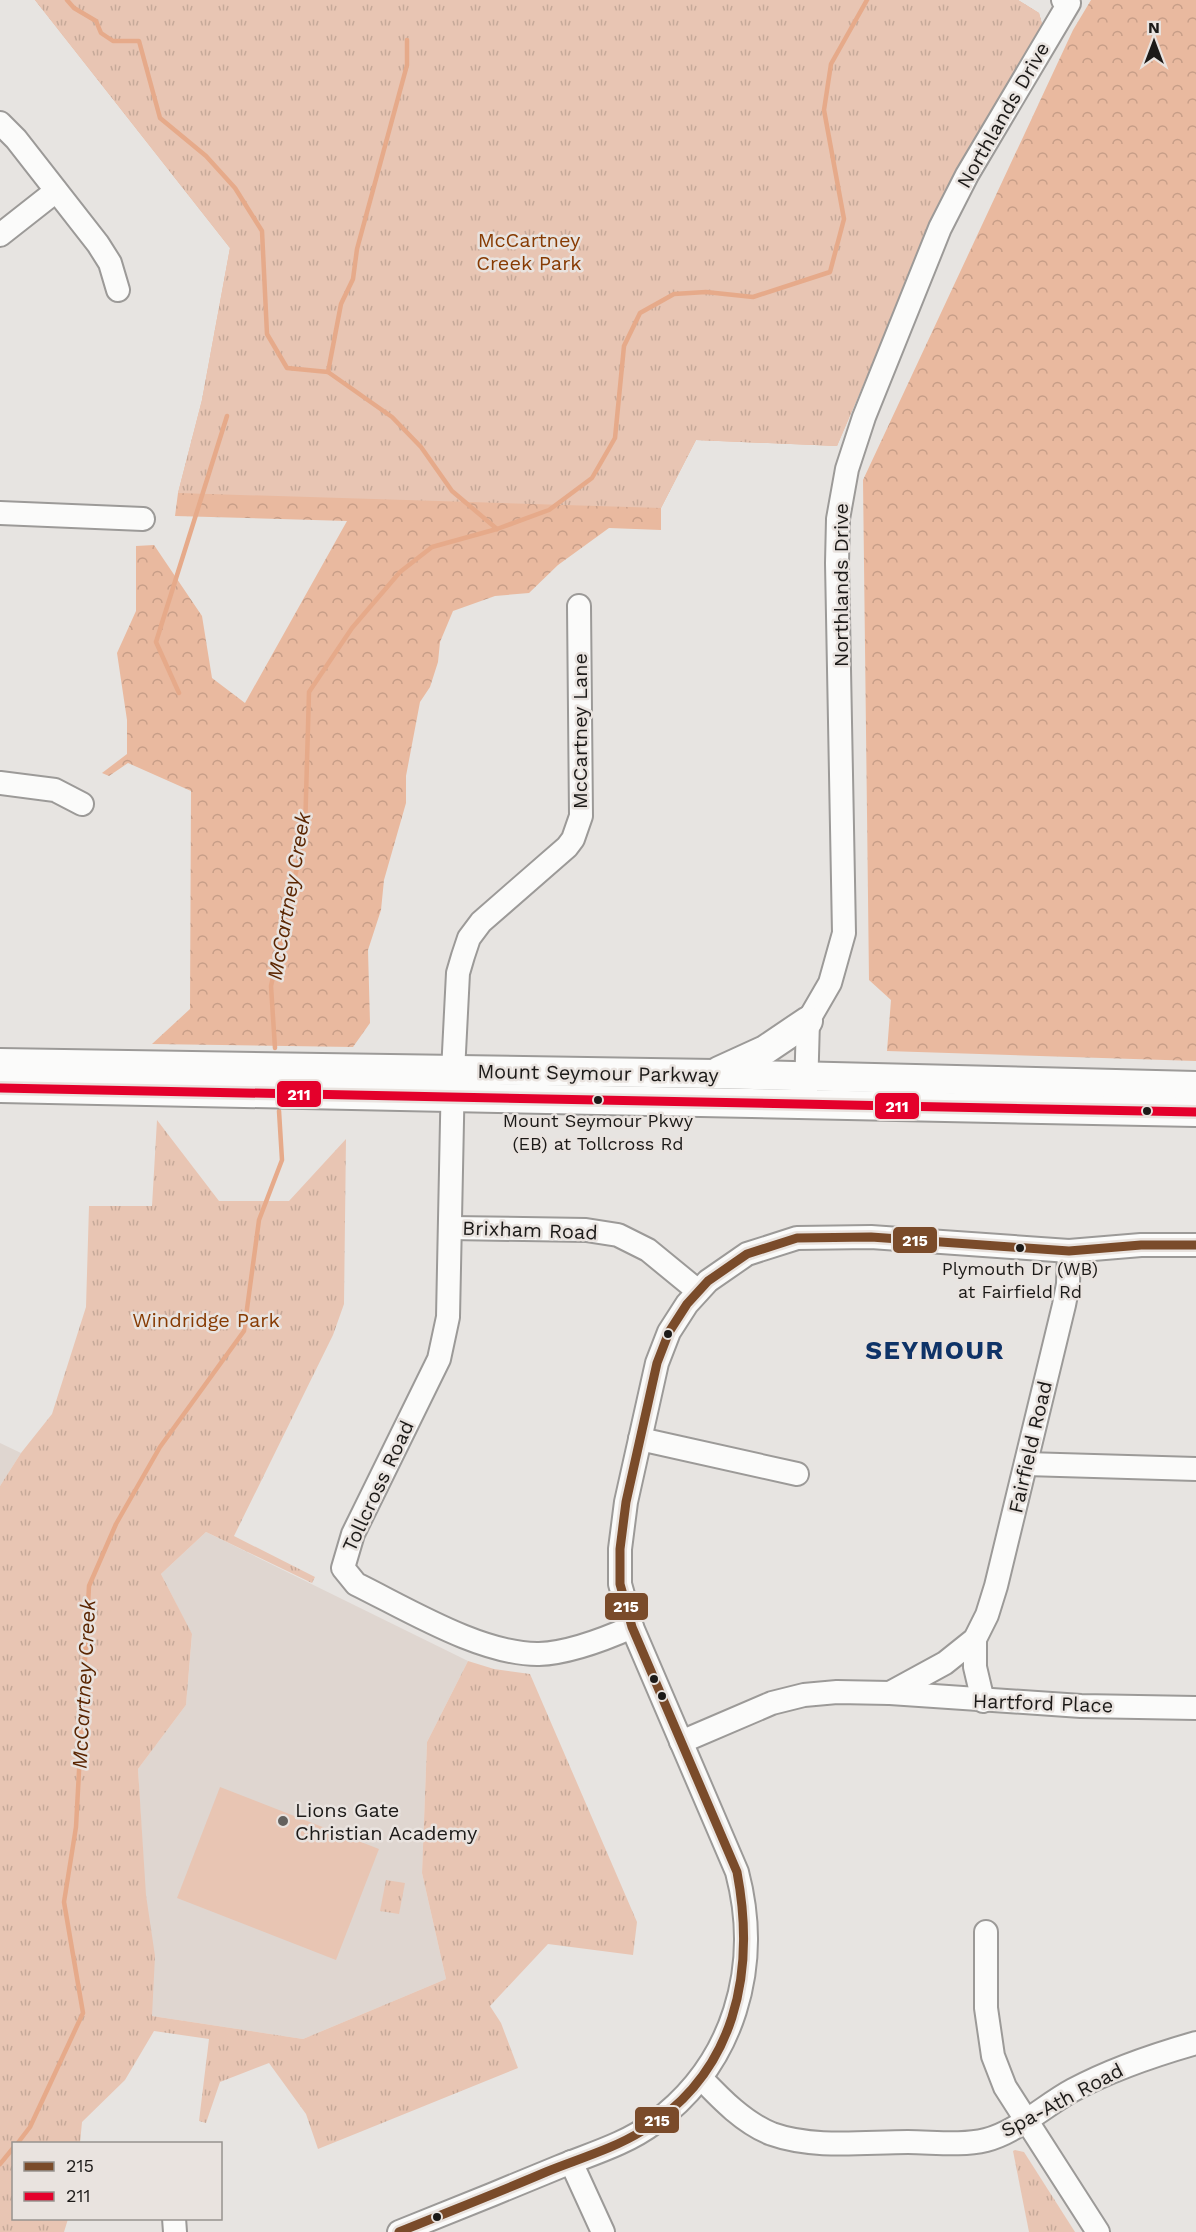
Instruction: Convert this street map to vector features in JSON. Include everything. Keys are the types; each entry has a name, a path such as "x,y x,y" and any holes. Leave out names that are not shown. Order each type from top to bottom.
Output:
{"main road":[{"path":"714,1074 765,1050 808,1021"},
{"name":"Mount Seymour Parkway","path":"0,1063 452,1084 714,1074 806,1089 1196,1112"},
{"name":"Mount Seymour Parkway","path":"0,1088 452,1084 806,1089 1196,1086"}],"street":[{"name":"Northlands Drive","path":"806,1089 808,1021 830,983 844,933 837,563 839,511 847,469 864,417 940,228 967,175 1066,2"},
{"path":"0,123 16,139 98,244 110,263 118,291"},
{"path":"0,235 56,191"},
{"path":"0,513 143,519"},
{"name":"McCartney Lane","path":"452,1084 458,973 469,939 481,922 567,847 573,839 580,816 579,606"},
{"path":"0,783 55,790 82,804"},
{"name":"Tollcross Road","path":"452,1084 448,1317 439,1359 353,1534 343,1568 356,1584 477,1642 512,1652 542,1654 592,1642 632,1627"},
{"name":"Brixham Road","path":"451,1228 586,1230 618,1235 648,1250 698,1291"},
{"path":"399,2232 616,2145 654,2124 701,2078 719,2051 736,2010 746,1965 748,1940 745,1910 737,1872 632,1627 620,1584 620,1549 626,1502 663,1348 676,1321 698,1291 720,1271 747,1254 797,1238 871,1237 1069,1251 1141,1245 1196,1245"},
{"name":"Fairfield Road","path":"890,1694 945,1663 975,1639 987,1615 1064,1305 1068,1284 1069,1251"},
{"path":"640,1439 797,1474"},
{"path":"1026,1464 1196,1469"},
{"name":"Fairfield Road","path":"975,1639 975,1667 983,1701"},
{"path":"681,1742 772,1703 804,1695 837,1692 890,1694"},
{"name":"Hartford Place","path":"890,1694 983,1701 1196,1708"},
{"path":"986,1932 987,2031 993,2056 1005,2086 1025,2120 1098,2232"},
{"name":"Spa-Ath Road","path":"701,2078 740,2115 773,2134 810,2141 961,2142 986,2140 1025,2120 1073,2090 1107,2074 1153,2055 1196,2043"},
{"path":"571,2162 603,2232"}],"shaded area":[{"path":"0,1443 21,1453 0,1486"},
{"name":"Lions Gate Christian Academy","path":"206,1532 468,1661 427,1742 422,1873 446,1979 303,2039 152,2016 138,1769 186,1705 192,1635 161,1574"}],"green space":[{"name":"McCartney Creek Park","path":"35,0 1018,0 1039,13 1042,24 968,150 937,210 837,446 696,440 661,508 661,530 609,528 558,565 529,593 495,596 453,611 440,642 438,662 430,687 420,702 406,776 406,803 384,880 381,910 368,950 370,1023 353,1047 152,1044 190,1009 191,791 128,763 109,776 102,773 127,754 127,720 117,653 136,611 136,546 154,545 202,616 212,678 245,703 347,521 175,516 178,493 202,400 230,248"},
{"name":"McCartney Creek Park","path":"35,0 1018,0 1039,13 1042,24 968,150 937,210 837,446 696,440 661,508 178,493 202,400 230,248"},
{"path":"1091,0 1196,0 1196,1061 887,1051 891,1000 869,980 863,480 1073,30"},
{"name":"Windridge Park","path":"157,1120 219,1201 289,1201 346,1139 344,1304 333,1335 234,1536 315,1577 312,1583 206,1532 161,1574 192,1634 186,1705 138,1769 146,1895 155,1956 152,2016 303,2039 446,1979 422,1873 427,1742 468,1661 494,1669 530,1674 637,1922 633,1955 548,1944 490,2006 501,2023 518,2068 318,2149 306,2114 269,2063 220,2082 206,2123 199,2121 209,2039 154,2031 125,2080 82,2122 80,2142 12,2142 12,2220 68,2220 64,2232 0,2232 0,1486 21,1453 52,1414 86,1307 89,1206 152,1206"},
{"path":"220,1787 379,1849 336,1960 177,1898"},
{"path":"386,1880 405,1883 399,1914 380,1911"},
{"path":"1013,2151 1024,2152 1075,2232 1029,2232"}],"waterway":[{"path":"67,0 74,8 96,21 101,33 113,41 139,41 160,118 206,156 235,188 262,231 267,334 287,368 328,372 392,417 421,447 452,491 497,529"},
{"name":"McCartney Creek","path":"275,1048 271,986 305,831 309,692 352,628 400,572 432,547 497,529 549,510 592,478 615,438 624,346 640,313 674,294 706,292 753,297 830,272 844,219 824,110 831,64 867,0"},
{"path":"328,372 341,304 353,279 357,249 407,65 407,40"},
{"path":"179,693 156,642 227,416"},
{"name":"McCartney Creek","path":"19,2142 30,2127 83,2013 64,1902 76,1827 89,1586 116,1524 160,1447 244,1331 259,1220 282,1160 279,1111"},
{"name":"McCartney Creek","path":"0,2164 12,2149"}],"transit line":[{"name":"211","path":"0,1088 1196,1112"},
{"name":"215","path":"399,2232 607,2148 642,2131 674,2107 699,2080 718,2050 732,2018 740,1983 743,1947 742,1910 737,1872 632,1627 620,1584 620,1549 626,1502 657,1363 669,1332 687,1304 708,1281 747,1254 797,1238 871,1237 1069,1251 1141,1245 1196,1245"}],"place":[{"name":"Mount Seymour Pkwy (EB) at Tollcross Rd","path":"598,1100"},
{"name":"Plymouth Dr (WB) at Fairfield Rd","path":"1020,1248"},
{"name":"Lions Gate Christian Academy","path":"283,1821"}],"district":[{"name":"SEYMOUR","path":"935,1350"}]}
